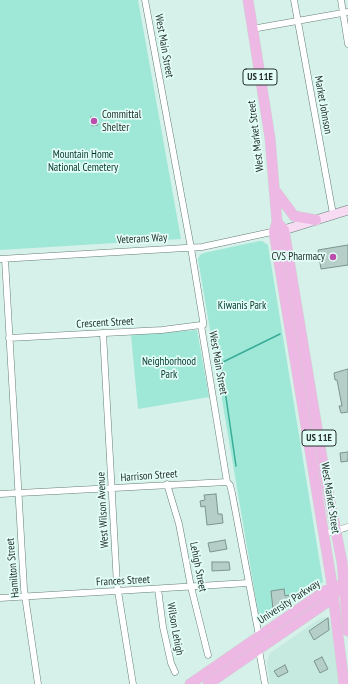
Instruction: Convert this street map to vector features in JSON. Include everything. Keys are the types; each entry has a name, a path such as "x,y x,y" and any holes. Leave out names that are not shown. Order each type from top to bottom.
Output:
{"main road":[{"name":"West Market Street","path":"248,0 270,138 278,228 333,592 344,684"},
{"path":"274,189 294,216 316,220"},
{"path":"278,228 316,220 348,210"},
{"name":"West Market Street","path":"278,228 346,583 348,631"},
{"name":"University Parkway","path":"208,684 326,603 333,592 346,583"},
{"name":"University Parkway","path":"190,684 325,591 333,592"}],"street":[{"name":"West Main Street","path":"145,0 191,248 203,321 203,324 201,325 227,482 232,493 248,583 260,636"},
{"name":"Market Johnson","path":"294,0 333,214"},
{"path":"341,0 345,12 348,44"},
{"path":"252,29 345,12"},
{"name":"Veterans Way","path":"2,259 191,248 214,245 278,228"},
{"name":"Hamilton Street","path":"2,259 9,338 25,596 38,684"},
{"name":"Crescent Street","path":"9,338 162,330 201,325"},
{"name":"West Wilson Avenue","path":"104,333 118,591 133,684"},
{"name":"Harrison Street","path":"0,494 227,482"},
{"name":"Lehigh Street","path":"167,484 179,524 191,587 208,655"},
{"path":"324,534 348,527"},
{"name":"Frances Street","path":"0,598 248,583"},
{"name":"Wilson Lehigh","path":"158,589 163,628 171,662 175,672"},
{"path":"259,650 265,684"}],"shaded area":[{"path":"325,617 330,619 339,684 270,684 267,663 269,654 319,619"}],"green space":[{"name":"Mountain Home National Cemetery","path":"0,0 138,0 181,239 0,250"},
{"name":"Kiwanis Park","path":"262,241 268,245 323,582 267,622 263,621 259,617 198,259 200,255 204,253"},
{"name":"Neighborhood Park","path":"197,330 209,397 138,409 131,335"}],"building":[{"name":"Committal Shelter","path":"91,117 96,117 98,125 92,126"},
{"name":"CVS Pharmacy","path":"348,245 348,265 321,269 318,250"},
{"path":"348,369 348,412 341,413 339,406 342,406 337,380 335,380 334,373"},
{"path":"348,452 348,461 341,462 340,453"},
{"path":"216,494 218,514 222,514 223,523 207,525 205,506 201,507 200,501 205,500 204,495"},
{"path":"225,540 227,549 210,552 208,543"},
{"path":"212,562 229,562 230,570 212,571"},
{"path":"284,589 285,596 289,595 291,606 273,609 271,591"},
{"path":"328,618 329,630 314,640 309,631"},
{"path":"322,657 328,669 320,673 314,661"},
{"path":"285,665 288,672 278,677 274,671"}],"waterway":[{"path":"236,466 221,363 280,334"}],"place":[{"name":"Committal Shelter","path":"94,121"},
{"name":"CVS Pharmacy","path":"333,257"}]}
